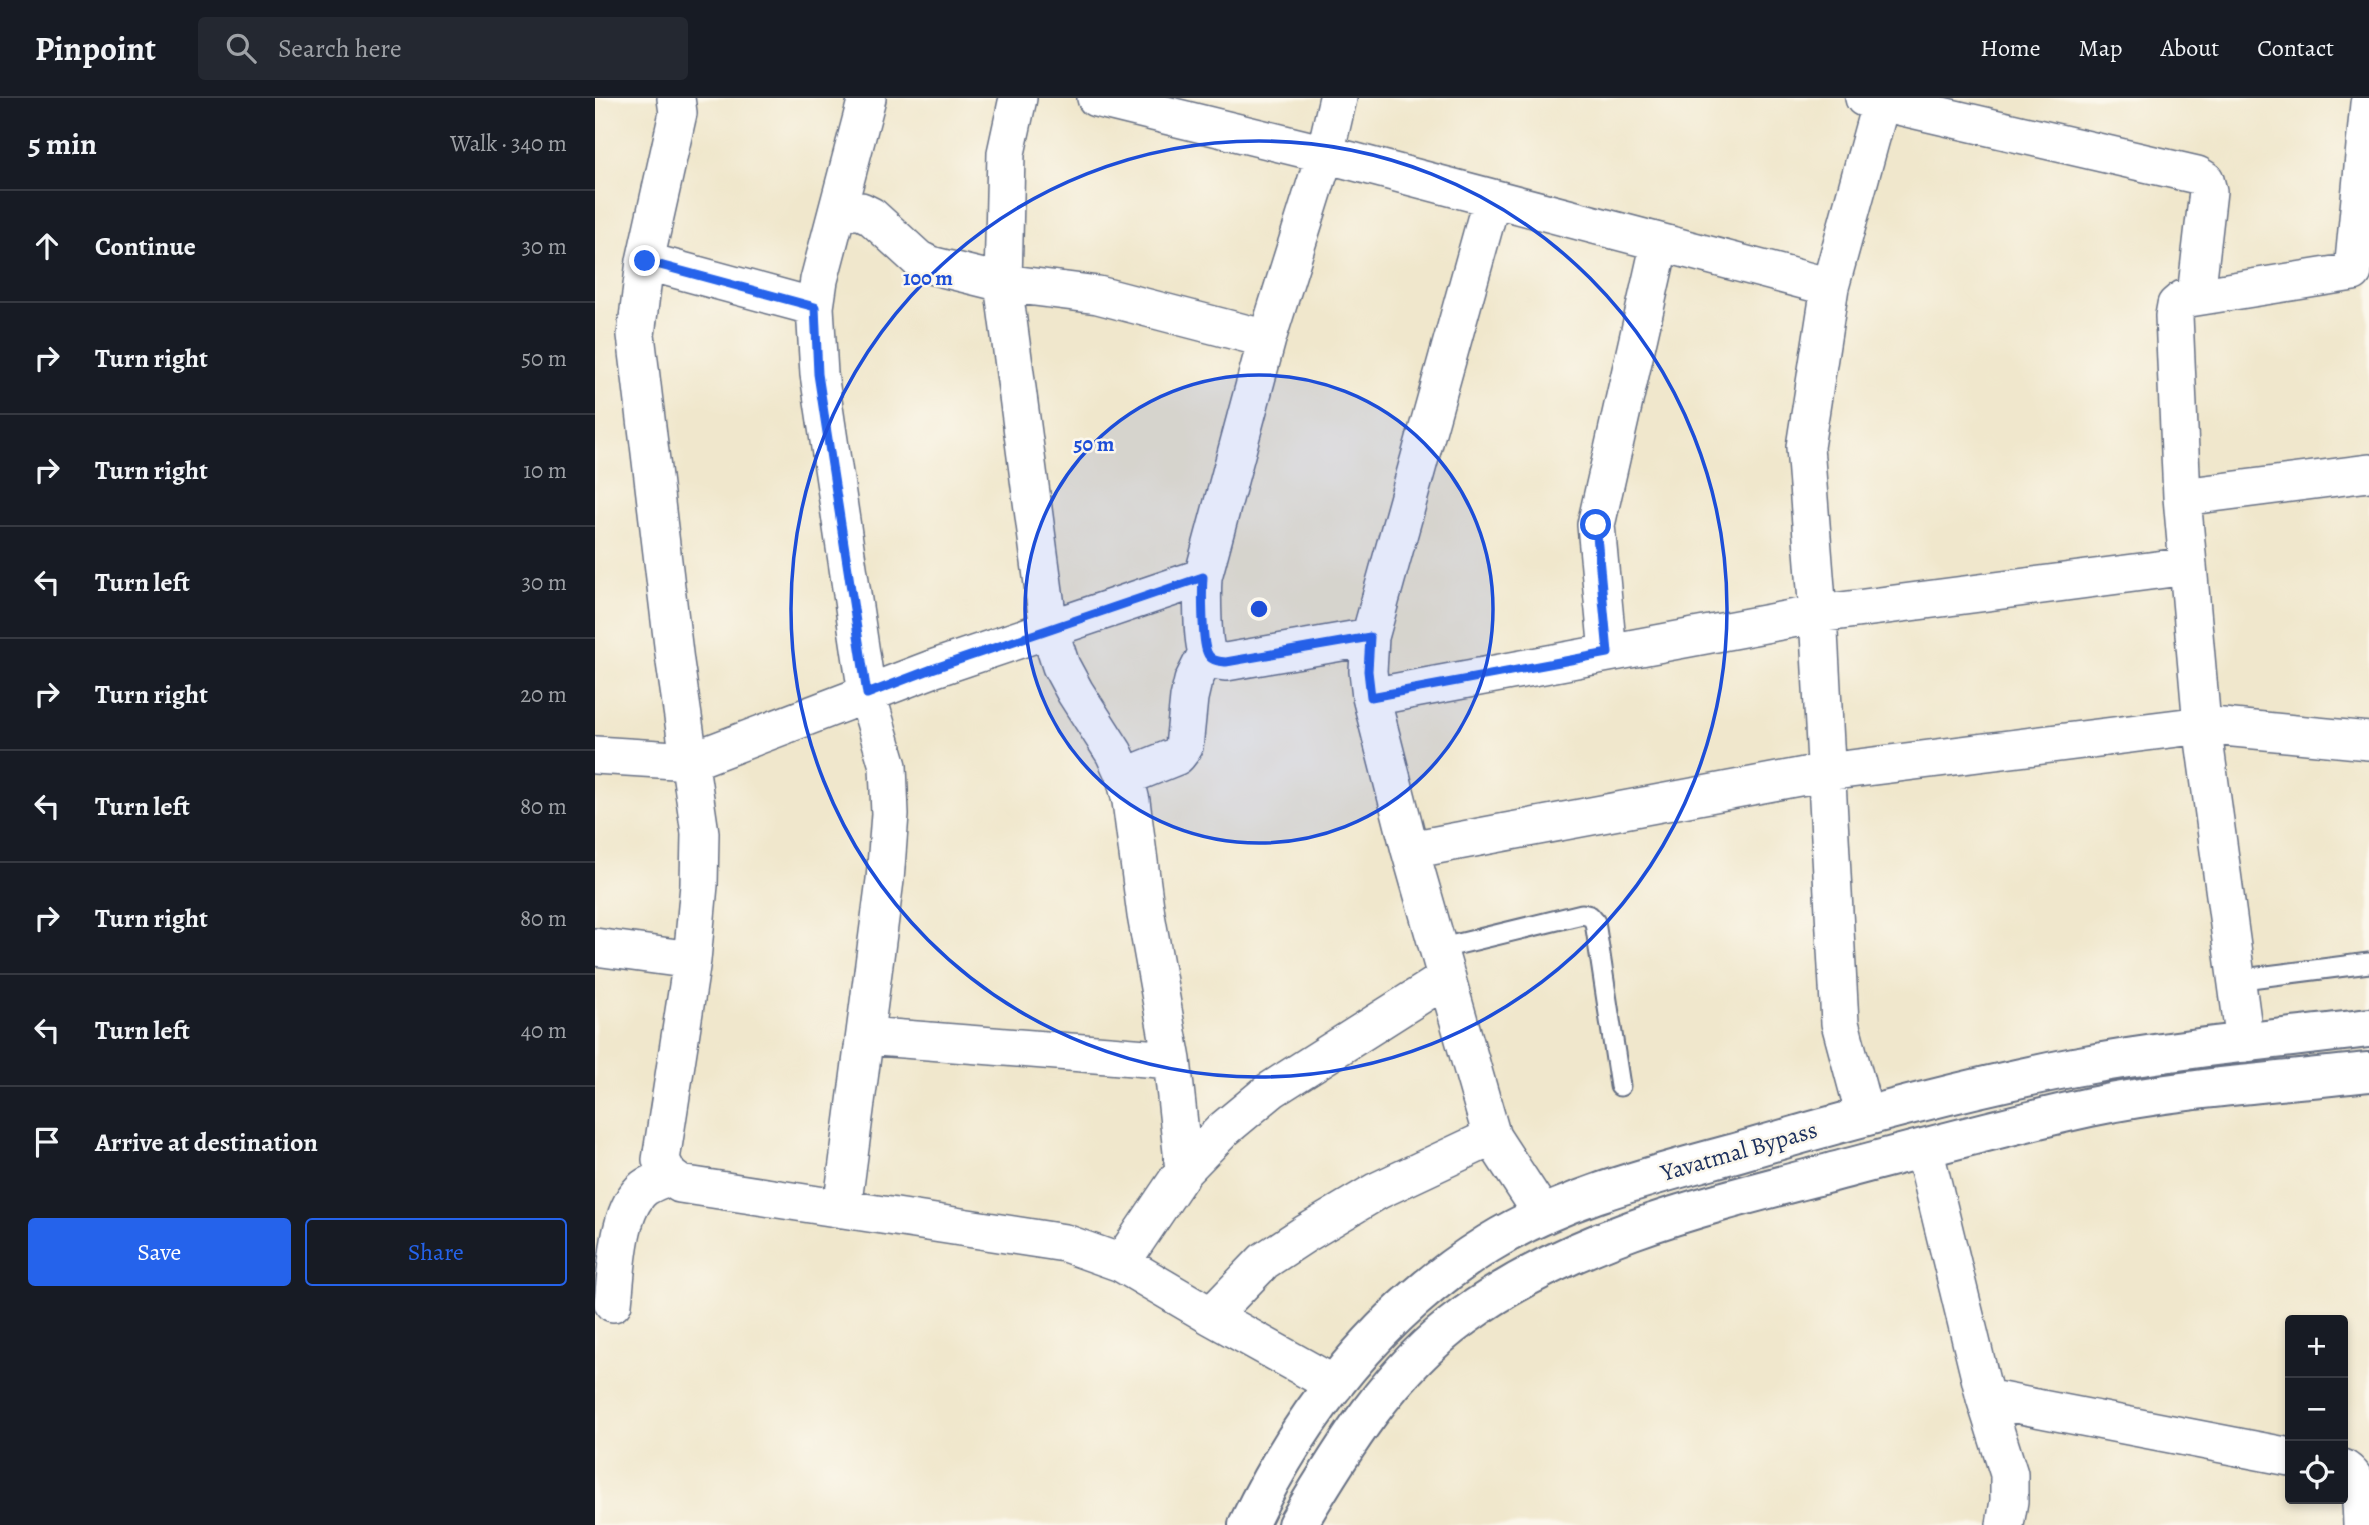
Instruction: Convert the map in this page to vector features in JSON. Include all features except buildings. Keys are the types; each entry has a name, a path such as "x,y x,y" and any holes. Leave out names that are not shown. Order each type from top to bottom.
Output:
{"main road":[{"name":"Yavatmal Bypass","path":"1248,1525 1303,1427 1358,1354 1416,1295 1488,1244 1543,1215 1618,1186 1901,1106 2075,1067 2369,1028"},
{"name":"Yavatmal Bypass","path":"1297,1525 1337,1458 1400,1373 1461,1318 1514,1283 1574,1252 1684,1211 2093,1107 2205,1090 2369,1072"}],"street":[{"path":"677,98 678,113 645,261 636,335 675,662 700,833 699,885 692,960 661,1160 669,1176 680,1184 1065,1243 1121,1263 1335,1385"},
{"path":"842,1209 885,880 890,814 888,766 867,694 818,374 815,307 867,98"},
{"path":"1018,98 1006,153 1003,284 1049,629 1075,692 1114,753 1125,777 1172,1060 1184,1170"},
{"path":"1096,98 1325,154 1830,287"},
{"path":"1125,777 1177,756 1184,747 1192,681 1207,653 1201,597 1203,577 1267,340 1325,154 1338,98"},
{"path":"1865,1116 1840,1023 1818,614 1805,447 1830,287 1875,100 2197,175 2205,180 2207,191 2196,296"},
{"path":"2245,1043 2202,725 2182,497 2174,316 2176,305 2183,299 2196,296 2361,273 2369,104"},
{"path":"1492,198 1370,637 1368,671 1371,697 1410,850 1492,1138 1543,1215"},
{"path":"838,211 860,211 871,216 918,259 930,265 1003,284 1098,295 1267,340"},
{"path":"1608,653 1596,525 1660,242"},
{"path":"645,261 815,307"},
{"path":"2182,497 2369,473"},
{"path":"1371,697 1818,614 2188,566"},
{"path":"595,755 691,761 932,669 1203,577"},
{"path":"1207,653 1213,660 1226,662 1370,637"},
{"path":"1410,850 1826,772 2202,725 2369,741"},
{"path":"595,947 692,960"},
{"path":"1121,1263 1184,1170 1224,1129 1271,1090 1443,963"},
{"path":"865,1036 1172,1060"},
{"path":"1211,1316 1264,1261 1305,1234 1377,1191 1492,1138"},
{"path":"1924,1148 1985,1398 2008,1474 2005,1525"},
{"path":"613,1303 623,1224 631,1204 645,1188 669,1176"},
{"path":"1985,1398 2285,1456"},
{"path":"2354,1465 2361,1494 2362,1525"}],"lane":[{"path":"1443,963 1582,914 1590,916 1595,922 1620,1086"},
{"path":"2235,980 2369,962"}],"route":[{"path":"645,261 815,307 818,374 867,694 932,669 1203,577 1201,597 1207,653 1213,660 1226,662 1370,637 1368,671 1371,697 1608,653 1596,525"}]}
